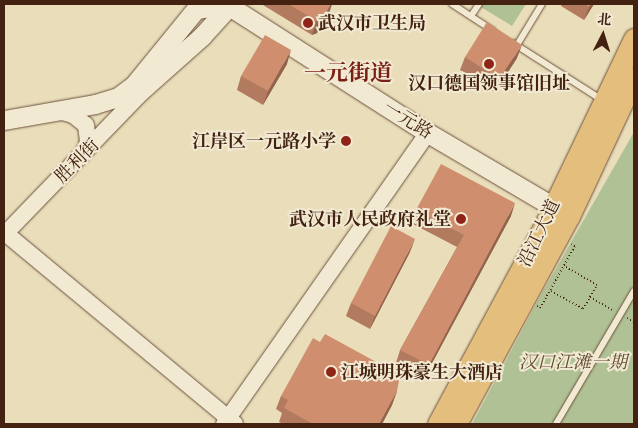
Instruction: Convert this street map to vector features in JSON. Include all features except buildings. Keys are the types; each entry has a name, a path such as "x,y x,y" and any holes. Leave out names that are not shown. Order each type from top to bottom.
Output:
{"main road":[{"name":"胜利街","path":"136,91 196,9 228,4"},
{"name":"一元路","path":"228,4 428,133 561,211"},
{"name":"沿江大道","path":"456,424 561,211 610,105 634,39"},
{"name":"沿江大道","path":"610,105 634,77"},
{"path":"4,127 66,113 136,91"},
{"path":"4,120 66,113"},
{"name":"沿江大道","path":"438,424 561,211"}],"street":[{"name":"胜利街","path":"4,234 83,154 136,91"},
{"path":"66,113 86,126 88,142 83,154"},
{"path":"4,234 229,423 428,133"}],"lane":[{"path":"452,4 501,35"},
{"path":"471,16 479,4"},
{"path":"516,45 542,4"},
{"path":"509,40 610,105"},
{"path":"556,424 634,291"}],"path":[{"path":"540,308 575,246"},
{"path":"550,290 583,309 594,291 597,285 564,266"}],"green space":[{"path":"476,4 526,4 512,26"},
{"name":"汉口江滩一期","path":"634,132 634,424 472,424 542,293"}],"place":[{"name":"武汉市卫生局","path":"308,23"},
{"name":"汉口德国领事馆旧址","path":"489,64"},
{"name":"江岸区一元路小学","path":"346,141"},
{"name":"武汉市人民政府礼堂","path":"461,219"},
{"name":"江城明珠豪生大酒店","path":"331,372"}],"district":[{"name":"一元街道","path":"348,74"}]}
